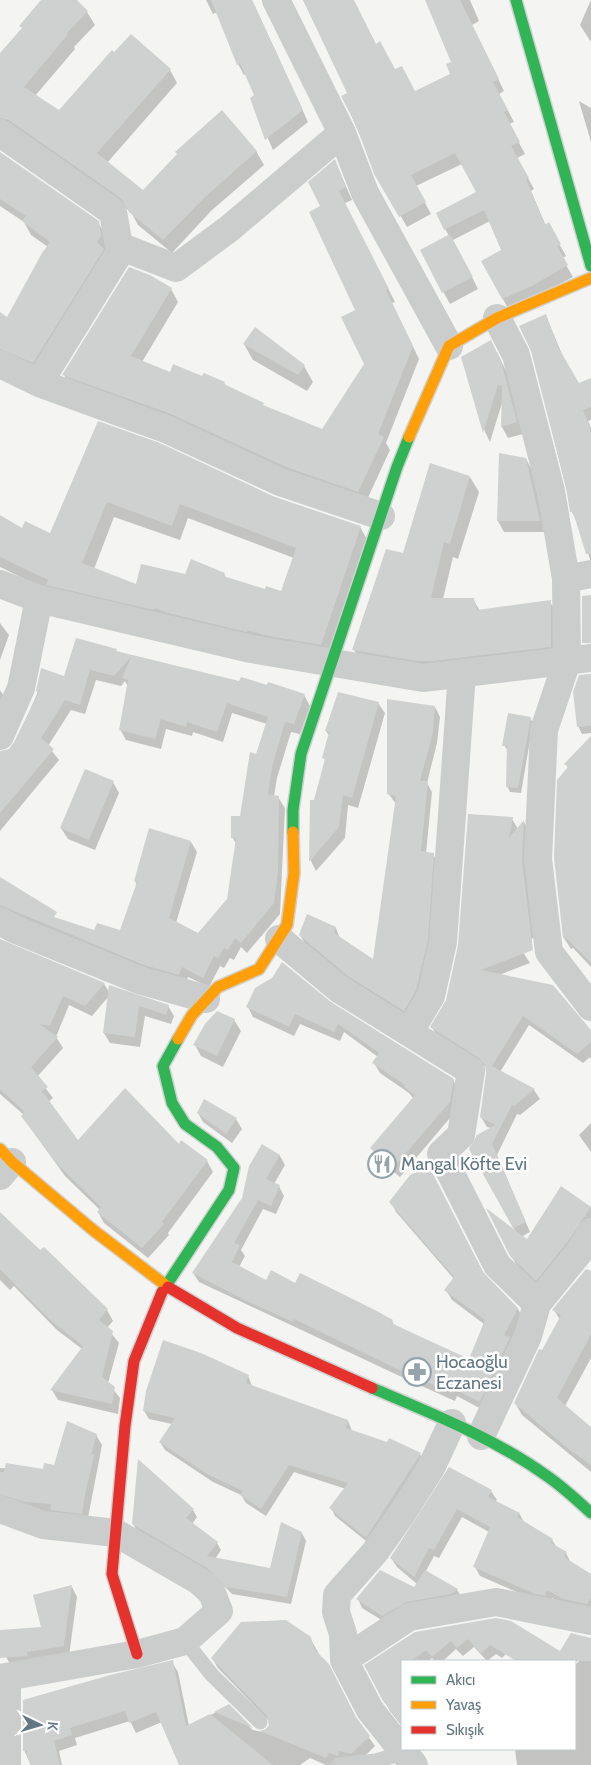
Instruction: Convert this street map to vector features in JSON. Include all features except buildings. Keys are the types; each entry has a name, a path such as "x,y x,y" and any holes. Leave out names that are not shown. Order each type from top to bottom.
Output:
{"street":[{"path":"276,0 342,133 365,193 449,346"},
{"path":"516,0 591,266"},
{"path":"0,133 113,212 120,252 39,383"},
{"path":"119,246 176,268 230,228 342,133"},
{"path":"137,1654 112,1574 125,1426 134,1361 165,1284 229,1190 234,1168 217,1148 185,1124 172,1103 163,1066 192,1015 206,999 218,987 259,969 287,925 294,873 293,810 301,754 400,458 434,376 449,346 497,318 591,278"},
{"path":"497,318 516,354 551,491 579,576 579,659 544,730 538,859 549,952 591,1007"},
{"path":"0,364 39,383 166,429 280,482 381,516"},
{"path":"0,584 39,599 251,649 423,678 579,659"},
{"path":"0,736 21,688 39,599"},
{"path":"410,1031 431,996 443,942 462,673"},
{"path":"0,921 14,930 139,980 206,999"},
{"path":"279,939 339,989 410,1031 471,1071 461,1136 441,1154 497,1265 537,1304"},
{"path":"4,1162 136,1266 236,1328 481,1436 547,1475 591,1513"},
{"path":"481,1436 528,1336 537,1304 581,1250 591,1232"},
{"path":"401,1750 370,1710 344,1660 343,1634 336,1612 337,1595 374,1552 401,1516 432,1468 452,1423"},
{"path":"0,1509 43,1525 116,1533 199,1581 212,1593 218,1611 184,1641 137,1654 3,1678 7,1765"},
{"path":"344,1660 409,1618 496,1602 591,1620"}],"lane":[{"path":"184,1641 212,1675 260,1722"},
{"path":"339,1765 408,1759"}],"traffic: fast":[{"path":"516,0 591,266"},
{"path":"293,832 293,810 301,754 397,467 409,437"},
{"path":"162,1292 229,1190 234,1168 217,1147 185,1124 172,1103 163,1066 178,1039"},
{"path":"372,1388 462,1427 506,1450 553,1480 591,1513"}],"traffic: slow":[{"path":"409,437 449,346 497,318 591,278"},
{"path":"178,1039 192,1015 218,987 259,969 287,925 294,873 293,832"},
{"path":"0,1149 12,1162 93,1230 168,1287"}],"traffic: jam":[{"path":"168,1287 237,1328 372,1388"},
{"path":"137,1654 112,1574 125,1426 134,1361 162,1292"}],"place":[{"name":"Mangal Köfte Evi","path":"382,1164"},
{"name":"Hocaoğlu Eczanesi","path":"417,1372"}]}
